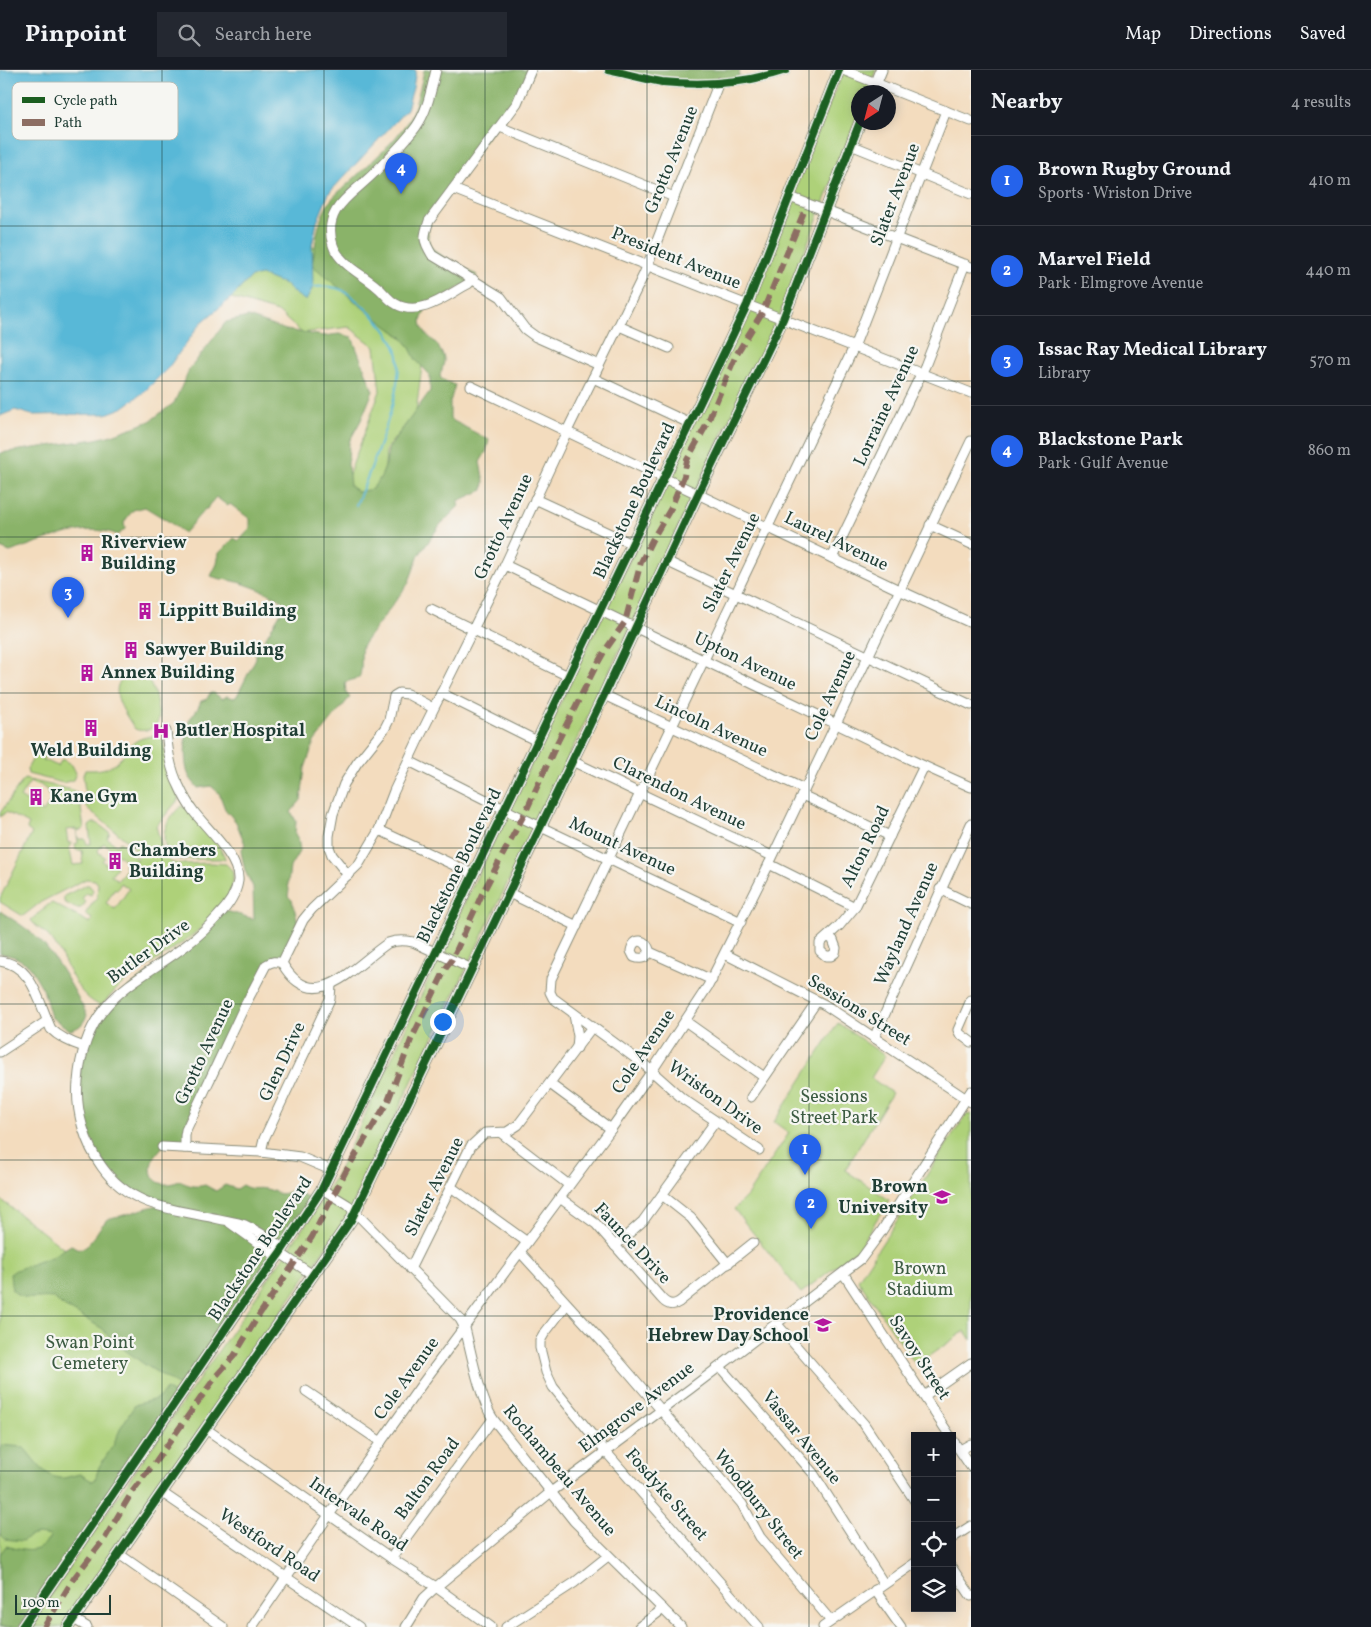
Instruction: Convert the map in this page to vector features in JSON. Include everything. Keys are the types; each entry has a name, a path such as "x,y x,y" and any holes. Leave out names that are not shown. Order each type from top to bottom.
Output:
{"main road":[{"name":"Blackstone Boulevard","path":"22,1627 322,1190 747,305 841,70"},
{"path":"875,85 880,70"},
{"path":"71,1623 355,1212 783,319 857,130"}],"street":[{"path":"436,70 428,101 416,126 376,171 340,203 332,220 331,231 334,246 342,261 362,274 395,304 408,309 424,308 468,284 473,279"},
{"path":"531,70 517,104 429,221 424,238 426,247 432,255 501,297 525,328 536,337 599,366"},
{"path":"608,70 663,82 696,84 758,77 786,70"},
{"path":"841,70 868,85"},
{"name":"Grotto Avenue","path":"185,1148 184,1136 186,1130 262,972 270,963 275,961 282,963 303,920 359,864 379,830 394,791 433,708 620,326 647,266 719,82"},
{"path":"896,95 971,121"},
{"name":"Slater Avenue","path":"410,1269 471,1146 488,1132 501,1133 513,1130 522,1122 592,1027 553,998 549,986 854,347 946,111"},
{"path":"500,127 674,197"},
{"path":"851,145 971,194"},
{"name":"President Avenue","path":"453,189 971,393"},
{"path":"790,197 968,266"},
{"name":"Lorraine Avenue","path":"832,558 921,374 968,266"},
{"path":"620,326 669,348"},
{"path":"593,378 689,423"},
{"name":"Laurel Avenue","path":"471,386 971,623"},
{"name":"Cole Avenue","path":"252,1627 329,1514 611,1129 712,980 930,525 967,461 971,441"},
{"path":"535,499 632,544"},
{"path":"930,525 971,544"},
{"path":"666,561 971,705"},
{"name":"Upton Avenue","path":"504,565 971,787"},
{"path":"431,609 568,676"},
{"path":"348,875 332,855 329,847 333,814 344,784 357,762 385,728 389,720 394,696 399,693 407,694 433,708"},
{"path":"441,693 537,741"},
{"name":"Lincoln Avenue","path":"604,695 673,727 890,836"},
{"name":"Butler Drive","path":"166,732 172,772 178,785 193,810 222,845 232,861 238,879 229,903 200,935 129,984 113,998 97,1018 84,1047 79,1069 77,1085 83,1128 95,1157 106,1174 129,1192 152,1204 165,1208 226,1220 272,1253 280,1253 313,1275"},
{"name":"Mount Avenue","path":"409,761 541,827 741,922"},
{"name":"Clarendon Avenue","path":"572,761 770,860 855,907"},
{"name":"Alton Road","path":"828,936 855,907 924,766"},
{"name":"Wayland Avenue","path":"874,1038 971,824"},
{"path":"379,830 473,874"},
{"path":"940,889 971,904"},
{"path":"509,893 577,926"},
{"path":"282,963 287,972 299,982 321,988 341,980 380,948 397,940 413,942 472,969"},
{"path":"650,952 712,980"},
{"name":"Sessions Street","path":"725,954 817,1001 969,1097"},
{"path":"0,961 9,962 26,973 55,1032 70,1042 84,1047"},
{"name":"Glen Drive","path":"261,1152 264,1139 330,999 331,985"},
{"path":"971,1000 958,1030 960,1034 971,1042"},
{"path":"751,1097 817,1001"},
{"path":"574,1015 578,1036 577,1048"},
{"path":"0,1052 48,1021"},
{"path":"685,1021 764,1077"},
{"name":"Wriston Drive","path":"592,1027 652,1071 677,1094 715,1122 759,1150"},
{"path":"550,1084 611,1129"},
{"name":"Elmgrove Avenue","path":"406,1627 424,1598 551,1492 720,1367 861,1259 969,1097"},
{"path":"615,1246 638,1226 715,1122"},
{"path":"501,1133 569,1185"},
{"path":"162,1147 261,1152 300,1157 331,1170"},
{"path":"452,1187 527,1242"},
{"name":"Rochambeau Avenue","path":"322,1190 348,1205 450,1309 465,1328 484,1399 488,1412 493,1419 574,1521 681,1627"},
{"path":"662,1195 691,1218 728,1264"},
{"name":"Faunce Drive","path":"560,1198 596,1224 663,1301 669,1304 679,1302 752,1244"},
{"name":"Woodbury Street","path":"520,1252 742,1504 760,1537 831,1621"},
{"name":"Savoy Street","path":"843,1273 947,1432"},
{"name":"Fosdyke Street","path":"567,1304 540,1341 546,1372 553,1387 606,1452 759,1627"},
{"path":"776,1323 864,1424 911,1495"},
{"path":"924,1396 971,1363"},
{"name":"Vassar Avenue","path":"720,1367 813,1474 884,1584"},
{"path":"306,1391 381,1442"},
{"name":"Balton Road","path":"391,1558 493,1419"},
{"name":"Intervale Road","path":"206,1428 491,1627"},
{"path":"956,1444 971,1467"},
{"path":"960,1450 971,1444"},
{"name":"Westford Road","path":"161,1492 359,1627"},
{"path":"956,1535 971,1526"},
{"path":"119,1554 223,1627"},
{"path":"506,1627 518,1624 608,1556"},
{"path":"823,1627 911,1566"},
{"path":"956,1574 971,1596"},
{"path":"875,1590 901,1627"},
{"path":"639,1627 663,1609"},
{"path":"71,1623 87,1627"}],"green space":[{"path":"424,70 533,70 527,84 427,217 429,246 449,261 477,275 474,279 426,307 421,321 427,335 438,345 444,357 441,378 455,385 450,402 450,419 489,440 486,452 480,462 484,482 483,490 458,501 459,506 440,525 419,555 408,584 362,646 359,678 345,682 346,693 350,697 314,742 305,768 301,800 291,812 296,821 295,834 300,850 290,867 288,896 292,900 299,926 282,961 274,957 267,963 188,1119 184,1145 164,1145 152,1162 152,1174 162,1184 179,1181 195,1186 205,1185 216,1191 225,1185 236,1189 242,1185 248,1188 266,1189 281,1194 292,1190 314,1200 184,1389 144,1364 110,1339 103,1329 62,1305 54,1298 27,1298 17,1294 12,1290 10,1274 51,1257 71,1245 80,1249 89,1244 102,1225 110,1218 158,1205 124,1185 98,1157 79,1108 81,1052 108,1004 187,943 223,910 254,919 253,887 245,871 241,851 245,844 236,822 225,809 219,793 211,786 198,788 190,778 185,757 186,741 189,721 201,701 207,699 210,693 214,693 222,699 227,696 234,698 237,696 256,658 256,650 260,647 280,614 284,603 276,597 255,588 211,576 217,564 219,553 234,538 239,541 250,529 250,519 230,504 228,506 216,497 184,533 145,507 133,510 124,522 125,529 118,535 105,531 78,531 50,538 10,552 0,548 0,453 96,439 150,421 174,403 189,370 226,322 248,317 286,330 324,336 339,334 352,337 373,391 349,442 348,465 350,486 358,492 372,489 381,477 386,464 388,449 430,391 430,375 416,360 401,336 369,313 312,265 318,227 329,202 384,150 405,126 415,106"},
{"path":"614,70 740,70 738,80 697,84"},
{"path":"844,70 876,70 870,85 851,85 852,130 781,311 346,1218 63,1627 28,1627 320,1203 341,1166 489,851 673,470"},
{"path":"317,221 312,245 381,320 401,337 412,341 423,358 416,412 386,449 383,497 338,504 380,391 375,347 349,327 302,333 278,312 231,298 251,277"},
{"path":"133,673 146,678 153,690 159,718 156,725 150,729 135,729 118,698 119,684 124,678"},
{"path":"153,736 161,738 163,741 170,776 179,799 156,826 164,855 170,862 178,864 226,864 232,870 232,886 225,902 195,933 128,979 103,1004 99,1005 90,999 76,984 57,947 31,920 52,903 90,923 92,919 85,914 97,897 98,884 95,880 86,879 41,902 23,916 0,902 0,898 32,833 27,829 29,824 6,812 0,817 0,813 24,779 73,790 79,795 84,829 77,831 78,839 85,839 87,844 91,844 89,826 97,823 110,833 107,838 116,845 120,842 129,849 137,861 137,852 132,845 87,808 83,775 85,770 103,769 113,765 133,743","holes":["30,782 37,786 39,784 53,798 43,812 20,797","76,829 78,843 75,844 76,850 82,850 83,864 73,865 69,847 71,843 68,843 66,830","104,843 127,862 124,866 126,869 118,880 111,875 117,867 113,864 110,867 102,861 105,857 98,850","121,883 129,889 115,909 106,903 115,888 117,890"]},
{"path":"39,751 46,753 43,760 58,766 62,759 72,765 76,773 73,780 63,783 28,774 27,769"},
{"path":"181,806 188,809 209,834 220,848 225,859 176,859 169,856 164,841 165,829 171,817"},
{"path":"89,885 93,890 91,895 86,893 82,899 86,902 81,908 75,908 64,902 64,896"},
{"path":"0,911 34,935 56,961 87,1015 79,1027 70,1030 51,1017 43,989 29,965 15,957 0,953"},
{"name":"Sessions Street Park","path":"838,1023 885,1056 871,1078 892,1093 845,1170 889,1200 858,1249 801,1293 734,1209 747,1196 789,1133 774,1122"},
{"name":"Brown Stadium","path":"971,1114 971,1340 965,1331 916,1365 858,1280 966,1115"},
{"name":"Swan Point Cemetery","path":"0,1199 63,1248 232,1308 13,1627 0,1627"},
{"path":"166,1389 178,1397 19,1627 0,1627 0,1554 6,1546 26,1550 36,1549 41,1547 51,1536 38,1534 22,1541 5,1539 0,1534 1,1445 23,1447 40,1467 51,1476 64,1478 80,1474 92,1481 95,1480 99,1467 135,1405 157,1398"}],"water":[{"path":"0,70 416,70 407,109 329,193 317,222 312,245 313,287 306,301 294,293 287,285 261,275 251,277 231,298 201,323 168,368 144,392 122,408 106,414 32,415 15,410 0,416"}],"waterway":[{"path":"313,287 336,288 348,293 386,330 394,343 398,356 396,389 391,409 377,452 356,505"}],"marked path":[{"path":"44,1627 74,1578 105,1538 132,1492 217,1375 234,1356 257,1318 312,1237 346,1171 388,1101 411,1040 446,968 452,960 482,894 527,809 558,741 595,668 625,622 641,562 671,508 684,476 687,460 707,424 736,355 763,311 806,207"}],"cycle path":[{"path":"609,70 662,82 693,84 740,81 786,70"},
{"path":"22,1627 243,1303 280,1253 322,1189 747,305 839,70"},
{"path":"68,1627 351,1220 783,319 857,130"}],"place":[{"name":"Blackstone Park","path":"401,194"},
{"name":"Riverview Building","path":"87,553"},
{"name":"Lippitt Building","path":"145,611"},
{"name":"Issac Ray Medical Library","path":"68,618"},
{"name":"Sawyer Building","path":"131,650"},
{"name":"Annex Building","path":"87,673"},
{"name":"Weld Building","path":"91,728"},
{"name":"Butler Hospital","path":"161,731"},
{"name":"Kane Gym","path":"36,797"},
{"name":"Chambers Building","path":"115,861"},
{"name":"Brown Rugby Ground","path":"805,1175"},
{"name":"Brown University","path":"942,1197"},
{"name":"Marvel Field","path":"811,1229"},
{"name":"Providence Hebrew Day School","path":"823,1325"}]}
